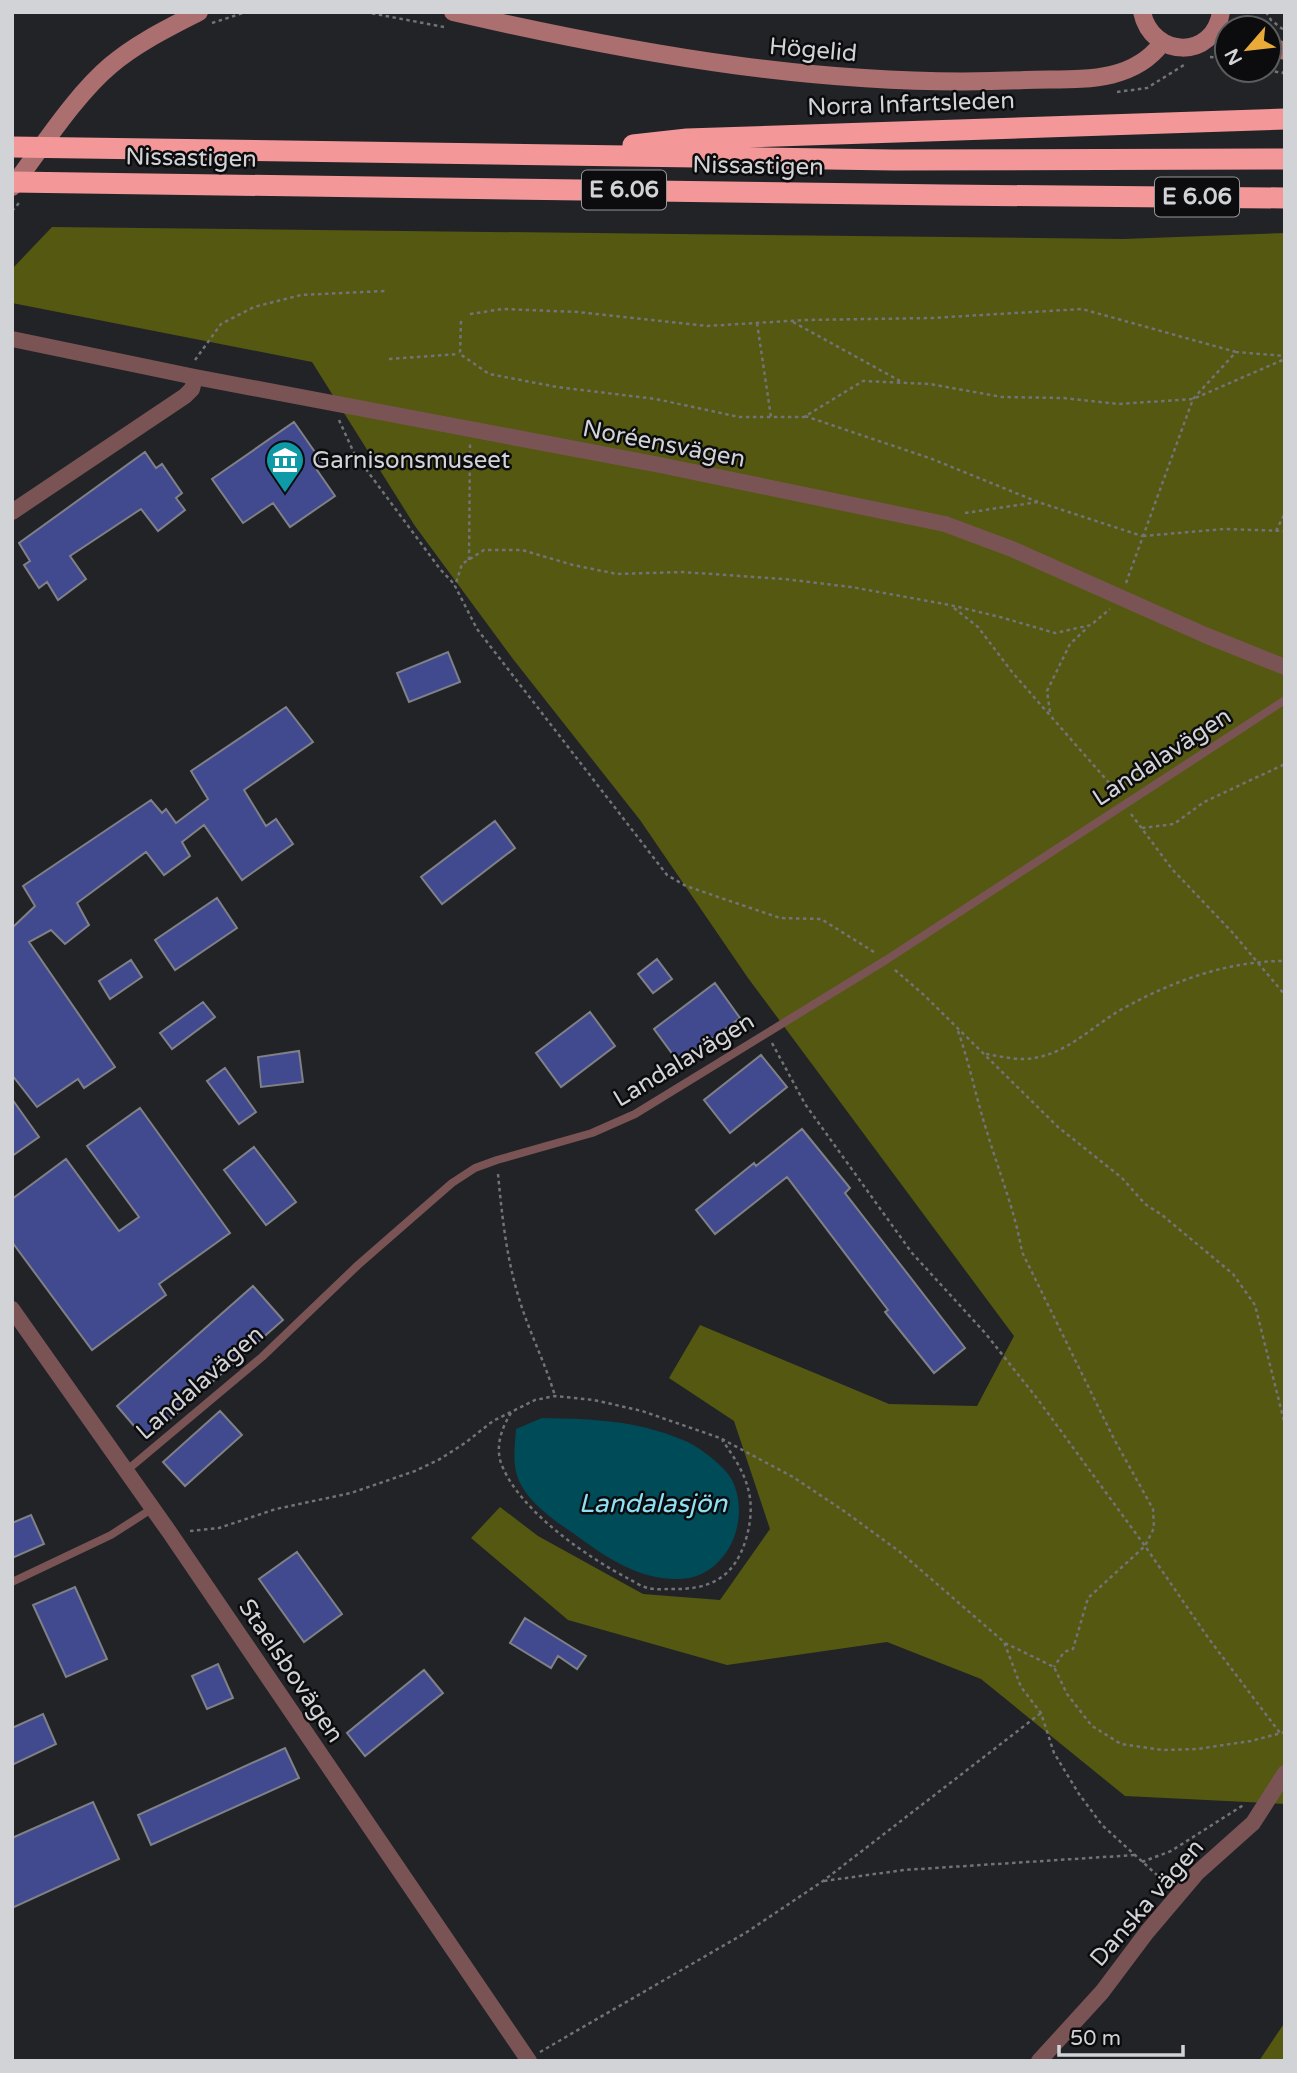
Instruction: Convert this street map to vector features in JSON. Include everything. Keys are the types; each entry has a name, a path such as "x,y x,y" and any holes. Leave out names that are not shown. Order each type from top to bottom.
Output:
{"highway":[{"name":"Norra Infartsleden","path":"541,154 687,139 1285,119"},
{"name":"Nissastigen","path":"12,147 541,154"},
{"name":"E 6.06","path":"541,154 894,160 1285,159"},
{"name":"Nissastigen","path":"12,184 1251,198"},
{"path":"1251,198 1267,189 1285,184"},
{"name":"E 6.06","path":"1251,198 1285,198"}],"street":[{"path":"12,184 92,83 145,40 199,12"},
{"name":"Högelid","path":"453,12 751,69 862,79 957,83 1093,78 1119,74 1138,66 1163,43"},
{"path":"1142,12 1149,31 1163,43 1180,48 1198,44 1213,33"},
{"name":"Noréensvägen","path":"12,339 331,404 660,465 945,524 1012,549 1205,635 1285,667"},
{"path":"12,512 186,396 192,389 190,376"},
{"name":"Staelsbovägen","path":"12,1309 153,1508 528,2060"},
{"name":"Danska vägen","path":"1039,2061 1102,1992 1178,1894 1197,1873 1253,1823 1285,1773"}],"lane":[{"name":"Landalavägen","path":"126,1471 262,1357 358,1265 452,1183 475,1168 496,1160 592,1133 635,1114 886,960 1285,699"},
{"path":"12,1582 111,1535 153,1508"}],"path":[{"path":"1266,12 1271,20 1285,31"},
{"path":"190,376 221,324 254,307 302,295 385,291"},
{"path":"470,314 503,309 578,312 707,326 932,318 1082,309 1236,352 1285,358"},
{"path":"460,354 461,321"},
{"path":"790,321 904,383"},
{"path":"757,323 771,417"},
{"path":"1051,714 1048,691 1070,644 1111,609 1120,597 1193,399 1236,352"},
{"path":"389,359 460,354 489,374 557,387 656,399 739,417 805,416 932,459 1038,502 1143,536 1224,529 1285,531"},
{"path":"805,416 863,381 930,384 1002,397 1063,398 1119,404 1193,399 1285,358"},
{"path":"331,404 354,453 455,586 477,629 667,875 698,891 780,918 821,919 886,960 1059,1126 1122,1178 1145,1204 1233,1274 1255,1305 1285,1426"},
{"path":"469,560 470,430"},
{"path":"960,513 1038,502"},
{"path":"1276,531 1285,513"},
{"path":"455,586 462,564 484,550 522,550 617,574 682,572 752,576 851,587 1000,617 1055,633 1091,625"},
{"path":"950,606 978,627 1012,672 1117,790 1124,804 1172,869 1285,995"},
{"path":"1142,828 1174,824 1204,802 1285,764"},
{"path":"986,1054 1023,1059 1057,1053 1121,1010 1172,985 1227,966 1256,961 1285,961"},
{"path":"957,1028 972,1073 986,1130 1016,1220 1022,1252 1108,1427 1153,1508 1154,1528 1145,1546 1088,1598 1073,1649 1063,1652 1054,1667"},
{"path":"767,1033 805,1104 912,1252 986,1334 1039,1401 1209,1639 1280,1733"},
{"path":"496,1160 503,1236 518,1295 555,1396"},
{"path":"170,1533 219,1528 276,1509 351,1493 415,1471 465,1443 493,1421 535,1400 555,1396 594,1400 642,1411 720,1438 793,1477 900,1552 1004,1642 1054,1667 1067,1694 1092,1726 1121,1744 1163,1750 1197,1749 1251,1741 1285,1732"},
{"path":"513,1410 501,1428 499,1447 502,1467 527,1503 553,1528 586,1553 649,1589 703,1588 734,1566 746,1541 752,1513 751,1494 743,1473 720,1438"},
{"path":"1004,1642 1021,1687 1041,1713 1054,1753 1079,1794 1102,1825 1178,1894"},
{"path":"528,2060 747,1932 822,1881 1041,1713"},
{"path":"1142,1862 1171,1851 1247,1803"},
{"path":"822,1881 918,1869 1135,1855"}],"shaded area":[{"path":"52,227 1123,239 1285,233 1285,1804 1125,1796 981,1679 887,1642 727,1665 568,1620 471,1538 500,1507 538,1536 643,1594 720,1600 770,1529 734,1421 669,1378 700,1325 889,1404 977,1406 1014,1336 748,978 640,820 513,659 415,526 312,362 12,303 12,269"},
{"path":"1285,2022 1285,2061 1259,2061"}],"water":[{"name":"Landalasjön","path":"542,1418 596,1420 648,1428 689,1443 710,1457 732,1480 739,1512 737,1529 722,1558 710,1569 696,1576 679,1579 650,1575 609,1558 556,1521 524,1491 515,1467 516,1429"}],"building":[{"path":"294,422 324,465 317,470 335,496 290,527 273,503 243,523 212,479"},
{"path":"145,452 156,468 162,464 182,493 176,498 185,510 158,531 141,509 70,556 86,579 58,600 47,582 39,588 24,565 30,561 19,543"},
{"path":"448,652 460,682 409,702 397,673"},
{"path":"286,707 313,742 244,790 266,826 276,819 293,844 242,880 204,825 182,842 190,856 164,875 146,852 77,903 89,925 65,944 51,930 29,942 115,1067 84,1088 78,1079 37,1107 12,1075 12,928 35,906 23,886 151,800 162,813 166,809 176,823 208,799 191,771"},
{"path":"495,821 515,848 442,904 421,877"},
{"path":"217,898 237,928 175,970 155,940"},
{"path":"657,959 672,979 653,993 638,974"},
{"path":"131,960 142,977 110,999 99,981"},
{"path":"715,983 740,1018 679,1063 654,1029"},
{"path":"203,1002 215,1017 172,1049 160,1033"},
{"path":"590,1012 615,1046 561,1087 536,1053"},
{"path":"299,1051 303,1082 261,1087 258,1057"},
{"path":"761,1055 787,1087 730,1133 704,1100"},
{"path":"225,1068 256,1112 239,1124 207,1081"},
{"path":"12,1099 39,1137 12,1156"},
{"path":"140,1108 230,1233 159,1284 166,1295 92,1350 12,1242 12,1199 66,1159 119,1231 139,1217 87,1146"},
{"path":"802,1129 850,1188 845,1193 965,1348 934,1373 885,1312 888,1310 787,1177 715,1234 696,1210 754,1163 756,1166"},
{"path":"254,1147 296,1202 266,1225 224,1170"},
{"path":"253,1286 283,1320 146,1440 117,1406"},
{"path":"220,1411 242,1435 185,1486 163,1462"},
{"path":"31,1515 44,1544 12,1558 12,1523"},
{"path":"297,1552 342,1614 304,1642 259,1579"},
{"path":"75,1587 107,1659 66,1677 33,1605"},
{"path":"525,1618 586,1656 577,1669 558,1656 551,1668 510,1643"},
{"path":"218,1664 233,1698 207,1709 192,1676"},
{"path":"424,1670 443,1693 365,1756 347,1733"},
{"path":"43,1714 56,1744 12,1765 12,1728"},
{"path":"285,1748 299,1778 151,1845 138,1815"},
{"path":"93,1802 119,1859 12,1908 12,1838"}],"place":[{"name":"Garnisonsmuseet","path":"285,494"}]}
